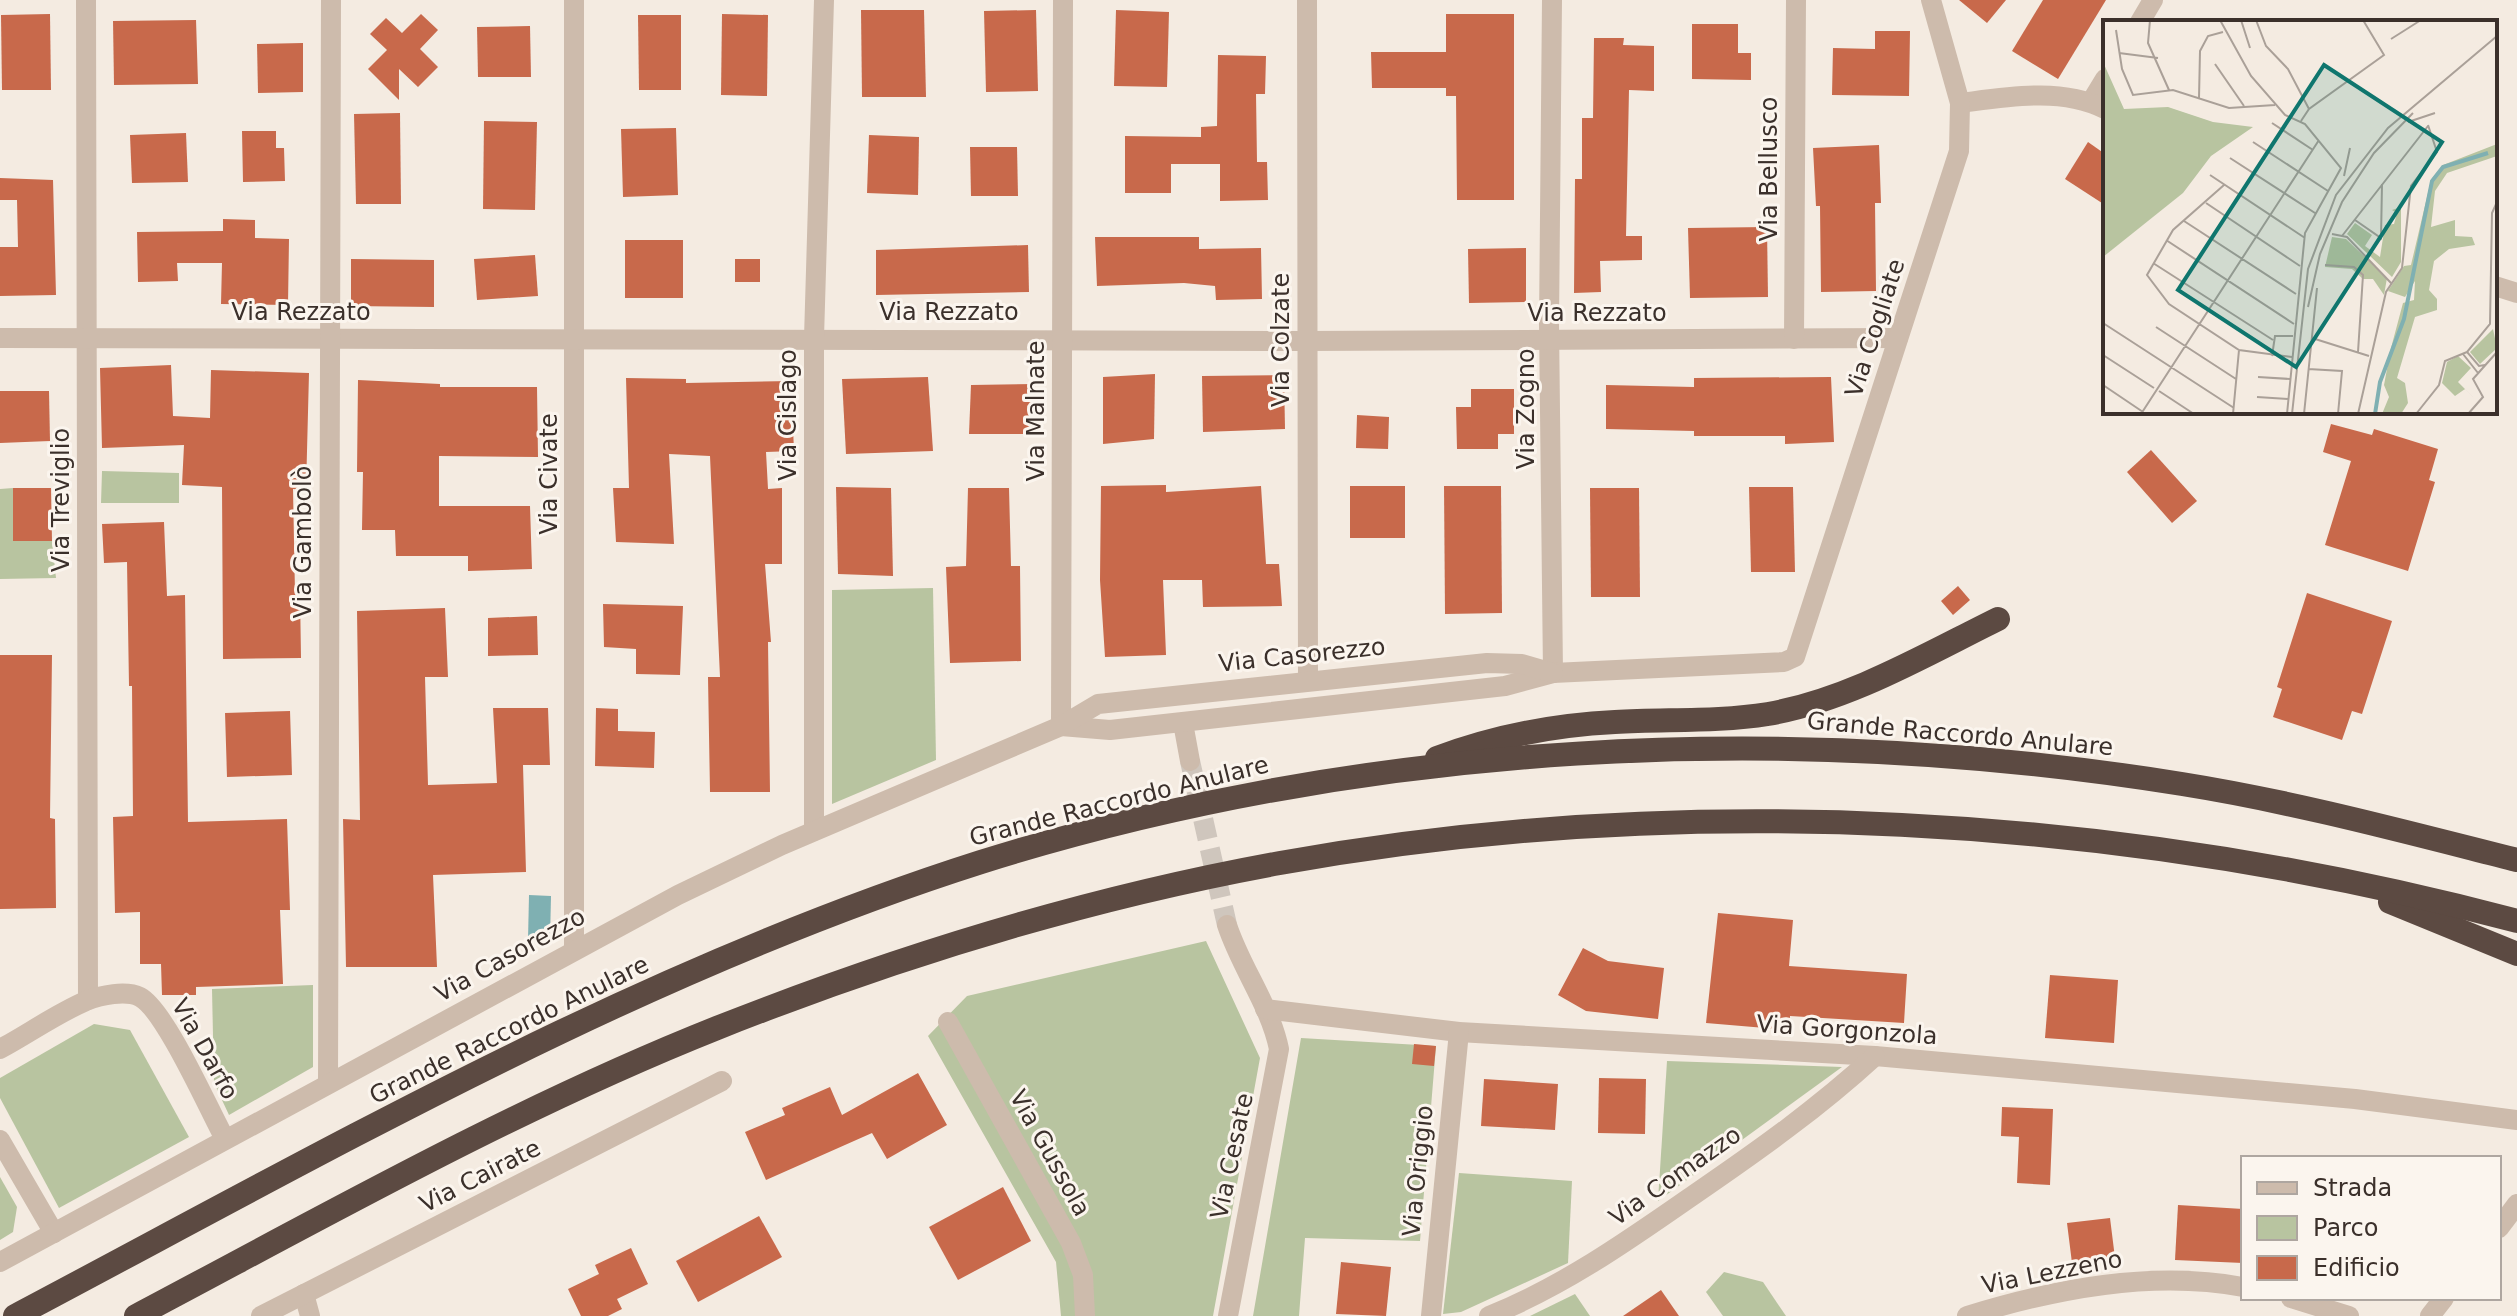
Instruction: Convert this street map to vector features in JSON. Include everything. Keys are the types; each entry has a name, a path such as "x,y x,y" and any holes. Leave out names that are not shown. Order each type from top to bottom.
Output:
{"highway":[{"path":"1410,769 1519,732 1613,722 1753,716 1801,707 1855,687 1998,619"},
{"name":"Grande Raccordo Anulare","path":"15,1316 574,1024 829,917 982,862 1186,807 1410,769 1689,748 1911,753 2184,784 2352,819 2517,860"},
{"path":"136,1316 550,1101 716,1028 922,953 1007,927 1166,887 1283,863 1519,834 1748,823 1881,824 2086,838 2333,877 2517,921"},
{"path":"2333,877 2517,954"}],"street":[{"name":"Via Treviglio","path":"86,0 88,1000"},
{"name":"Via Gambolò","path":"328,1084 331,0"},
{"name":"Via Civate","path":"574,0 574,949"},
{"name":"Via Cislago","path":"814,831 814,338 824,0"},
{"name":"Via Malnate","path":"1061,726 1063,0"},
{"name":"Via Colzate","path":"1307,0 1308,681"},
{"name":"Via Zogno","path":"1552,0 1553,673"},
{"name":"Via Bellusco","path":"1794,339 1796,0"},
{"name":"Via Cogliate","path":"1784,662 1797,653 1956,166 1961,137 1960,103 1931,0"},
{"path":"2141,20 2153,0"},
{"path":"1960,103 2030,96 2098,105"},
{"path":"2497,287 2517,293"},
{"name":"Via Rezzato","path":"0,338 1063,337 1306,341 1898,338"},
{"name":"Via Casorezzo","path":"1061,726 1110,730 1183,723 1518,684 1553,673 1784,662"},
{"name":"Via Casorezzo","path":"0,1262 574,949 814,831 1061,726 1104,703 1487,663 1533,666 1553,673"},
{"path":"1183,723 1190,761"},
{"path":"1227,925 1239,958 1265,1009"},
{"name":"Via Darfo","path":"0,1049 88,1000 125,993 149,1003 225,1139"},
{"name":"Via Gorgonzola","path":"1265,1009 1459,1032 1875,1056 2355,1099 2517,1120"},
{"name":"Via Cesate","path":"1228,1316 1253,1174 1279,1060 1277,1037 1265,1009"},
{"name":"Via Gussola","path":"948,1022 1071,1243 1083,1275 1085,1316"},
{"name":"Via Origgio","path":"1431,1316 1459,1032"},
{"name":"Via Comazzo","path":"1489,1316 1567,1280 1622,1245 1817,1109 1875,1056"},
{"name":"Via Cairate","path":"261,1316 722,1081"},
{"path":"0,1140 54,1233"},
{"path":"2501,1225 2517,1204"},
{"name":"Via Lezzeno","path":"1967,1316 2046,1295 2124,1283 2241,1287"},
{"path":"304,1294 310,1316"},
{"path":"2297,1300 2349,1316"},
{"path":"2430,1316 2442,1300"}],"green space":[{"path":"102,471 179,473 179,503 101,503"},
{"path":"13,488 13,541 52,541 56,578 0,579 0,489"},
{"path":"933,588 936,760 832,804 832,590"},
{"path":"1206,941 1260,1058 1213,1316 1061,1316 1056,1262 928,1036 967,996"},
{"path":"313,985 313,1067 229,1115 214,1083 212,989"},
{"path":"94,1024 130,1030 189,1137 59,1208 0,1098 0,1078"},
{"path":"1301,1038 1436,1046 1420,1241 1305,1238 1299,1316 1253,1316"},
{"path":"1667,1061 1842,1067 1658,1201"},
{"path":"1459,1173 1572,1181 1568,1263 1461,1312 1443,1314"},
{"path":"0,1177 17,1207 13,1232 0,1240"},
{"path":"1724,1272 1763,1282 1786,1316 1723,1316 1706,1292"},
{"path":"1575,1294 1590,1316 1530,1316"}],"water":[{"path":"529,895 551,896 550,940 528,940"}],"building":[{"path":"1959,0 2006,0 1987,23"},
{"path":"2043,0 2106,0 2058,79 2012,51"},
{"path":"861,10 924,10 926,97 862,97"},
{"path":"1036,10 1038,91 986,92 984,11"},
{"path":"1116,10 1169,12 1167,87 1114,86"},
{"path":"50,14 51,90 2,90 1,15"},
{"path":"421,14 438,30 420,49 438,67 418,87 399,69 399,100 368,69 387,50 370,34 386,18 402,33"},
{"path":"722,14 768,15 767,96 721,95"},
{"path":"1446,14 1514,14 1514,200 1457,200 1456,96 1446,96 1446,88 1372,88 1371,52 1446,52"},
{"path":"638,15 681,15 681,90 639,90"},
{"path":"196,20 198,84 114,85 113,21"},
{"path":"1692,24 1738,24 1738,53 1751,53 1751,80 1692,79"},
{"path":"530,26 531,77 478,77 477,27"},
{"path":"1875,31 1910,31 1909,96 1832,95 1833,48 1875,49"},
{"path":"1594,38 1624,38 1623,45 1654,46 1654,91 1629,90 1626,236 1642,236 1642,260 1600,261 1601,292 1574,293 1575,179 1582,179 1582,118 1593,118"},
{"path":"303,43 303,92 258,93 257,44"},
{"path":"1218,55 1266,56 1265,94 1256,94 1257,162 1267,162 1268,200 1220,201 1220,164 1171,164 1171,193 1125,193 1125,136 1201,137 1201,127 1217,126"},
{"path":"400,113 401,204 356,204 354,114"},
{"path":"484,121 537,122 535,210 483,209"},
{"path":"676,128 678,195 623,197 621,129"},
{"path":"242,131 276,131 276,148 284,148 285,181 243,182"},
{"path":"186,133 188,182 132,183 130,135"},
{"path":"869,135 919,137 918,195 867,193"},
{"path":"2088,142 2103,153 2103,204 2065,179"},
{"path":"1879,145 1881,203 1875,203 1876,291 1821,292 1820,206 1816,206 1813,148"},
{"path":"970,147 1017,147 1018,196 971,196"},
{"path":"0,178 53,180 56,295 0,296 0,247 18,247 17,200 0,200"},
{"path":"223,219 255,220 255,238 289,239 288,305 221,304 222,263 177,263 178,281 138,282 137,232 223,231"},
{"path":"1767,227 1768,297 1690,298 1688,228"},
{"path":"1095,237 1199,237 1199,249 1261,248 1262,299 1216,300 1215,286 1184,283 1097,286"},
{"path":"625,240 683,240 683,298 625,298"},
{"path":"1028,245 1029,292 876,295 876,250"},
{"path":"1526,248 1526,302 1469,303 1468,249"},
{"path":"535,255 538,296 477,300 474,259"},
{"path":"351,259 434,260 434,307 351,306"},
{"path":"735,259 760,259 760,282 735,282"},
{"path":"171,365 173,416 210,418 211,370 309,373 306,490 293,489 295,594 300,594 301,658 223,659 222,487 182,485 184,445 102,448 100,368"},
{"path":"1155,374 1154,439 1103,444 1103,377"},
{"path":"1284,375 1285,429 1203,432 1202,376"},
{"path":"928,377 933,451 846,454 842,379"},
{"path":"1831,377 1834,442 1785,444 1785,436 1694,436 1694,431 1606,429 1606,385 1694,387 1694,378"},
{"path":"626,378 686,379 686,383 791,381 794,451 766,452 768,489 782,488 782,564 765,564 771,642 768,642 770,792 710,792 708,677 720,677 710,456 669,454 674,544 616,542 613,488 629,488"},
{"path":"358,380 440,384 440,387 537,387 538,457 439,456 439,506 530,506 532,569 468,571 468,556 396,556 395,530 362,530 363,472 357,472"},
{"path":"1035,384 1036,434 969,434 971,385"},
{"path":"1471,389 1514,389 1514,434 1498,434 1498,449 1457,449 1456,407 1471,407"},
{"path":"0,391 49,391 50,441 0,443"},
{"path":"1357,415 1389,417 1388,449 1356,448"},
{"path":"2331,424 2372,435 2374,429 2438,449 2429,480 2435,482 2408,571 2325,545 2351,461 2323,452"},
{"path":"2151,450 2197,501 2172,523 2127,472"},
{"path":"1166,485 1166,492 1261,486 1266,564 1279,564 1282,606 1203,607 1202,580 1163,580 1166,655 1105,657 1100,580 1101,486"},
{"path":"1350,486 1405,486 1405,538 1350,538"},
{"path":"1444,486 1501,486 1502,613 1445,614"},
{"path":"836,487 891,488 893,576 838,574"},
{"path":"1749,487 1793,487 1795,572 1751,572"},
{"path":"13,488 51,488 52,541 13,541"},
{"path":"968,488 1009,488 1011,566 1020,566 1021,661 950,663 946,567 966,566"},
{"path":"1590,488 1639,488 1640,597 1591,597"},
{"path":"164,522 167,596 185,595 188,822 287,819 290,910 280,910 283,984 196,987 196,995 162,995 161,964 140,964 140,912 115,913 113,817 133,816 132,686 129,686 127,562 104,563 102,524"},
{"path":"1958,586 1970,600 1953,615 1941,601"},
{"path":"2307,593 2392,621 2362,714 2352,711 2342,740 2273,717 2282,689 2277,687"},
{"path":"603,604 683,606 680,675 636,674 636,649 604,647"},
{"path":"445,608 448,677 425,677 428,785 497,783 493,708 548,708 550,765 523,765 526,872 433,875 437,967 346,967 343,819 360,820 357,611"},
{"path":"537,616 538,655 488,656 488,618"},
{"path":"0,655 52,655 50,818 55,819 56,908 0,909"},
{"path":"596,708 618,709 618,731 655,732 654,768 595,766"},
{"path":"290,711 292,775 227,777 225,713"},
{"path":"1718,913 1793,920 1789,966 1907,974 1904,1023 1790,1016 1790,1030 1706,1023"},
{"path":"1583,948 1608,961 1664,968 1658,1019 1586,1011 1558,995"},
{"path":"2050,975 2118,980 2114,1043 2045,1038"},
{"path":"1414,1044 1436,1046 1434,1066 1412,1064"},
{"path":"918,1073 947,1125 887,1159 872,1133 766,1180 745,1132 785,1115 782,1108 830,1087 842,1115"},
{"path":"1599,1078 1646,1079 1645,1134 1598,1133"},
{"path":"1484,1079 1558,1084 1555,1130 1481,1126"},
{"path":"2002,1107 2053,1109 2050,1185 2017,1183 2019,1137 2001,1136"},
{"path":"1003,1187 1031,1241 958,1280 929,1227"},
{"path":"2178,1205 2241,1209 2241,1263 2175,1260"},
{"path":"759,1216 782,1257 698,1302 676,1261"},
{"path":"2110,1218 2115,1258 2072,1263 2067,1223"},
{"path":"631,1248 648,1284 617,1299 622,1309 608,1316 581,1316 568,1289 599,1274 595,1265"},
{"path":"1341,1262 1391,1267 1386,1316 1336,1314"},
{"path":"1661,1290 1679,1316 1623,1316"}],"tunnel":[{"path":"1190,761 1227,925"}]}
